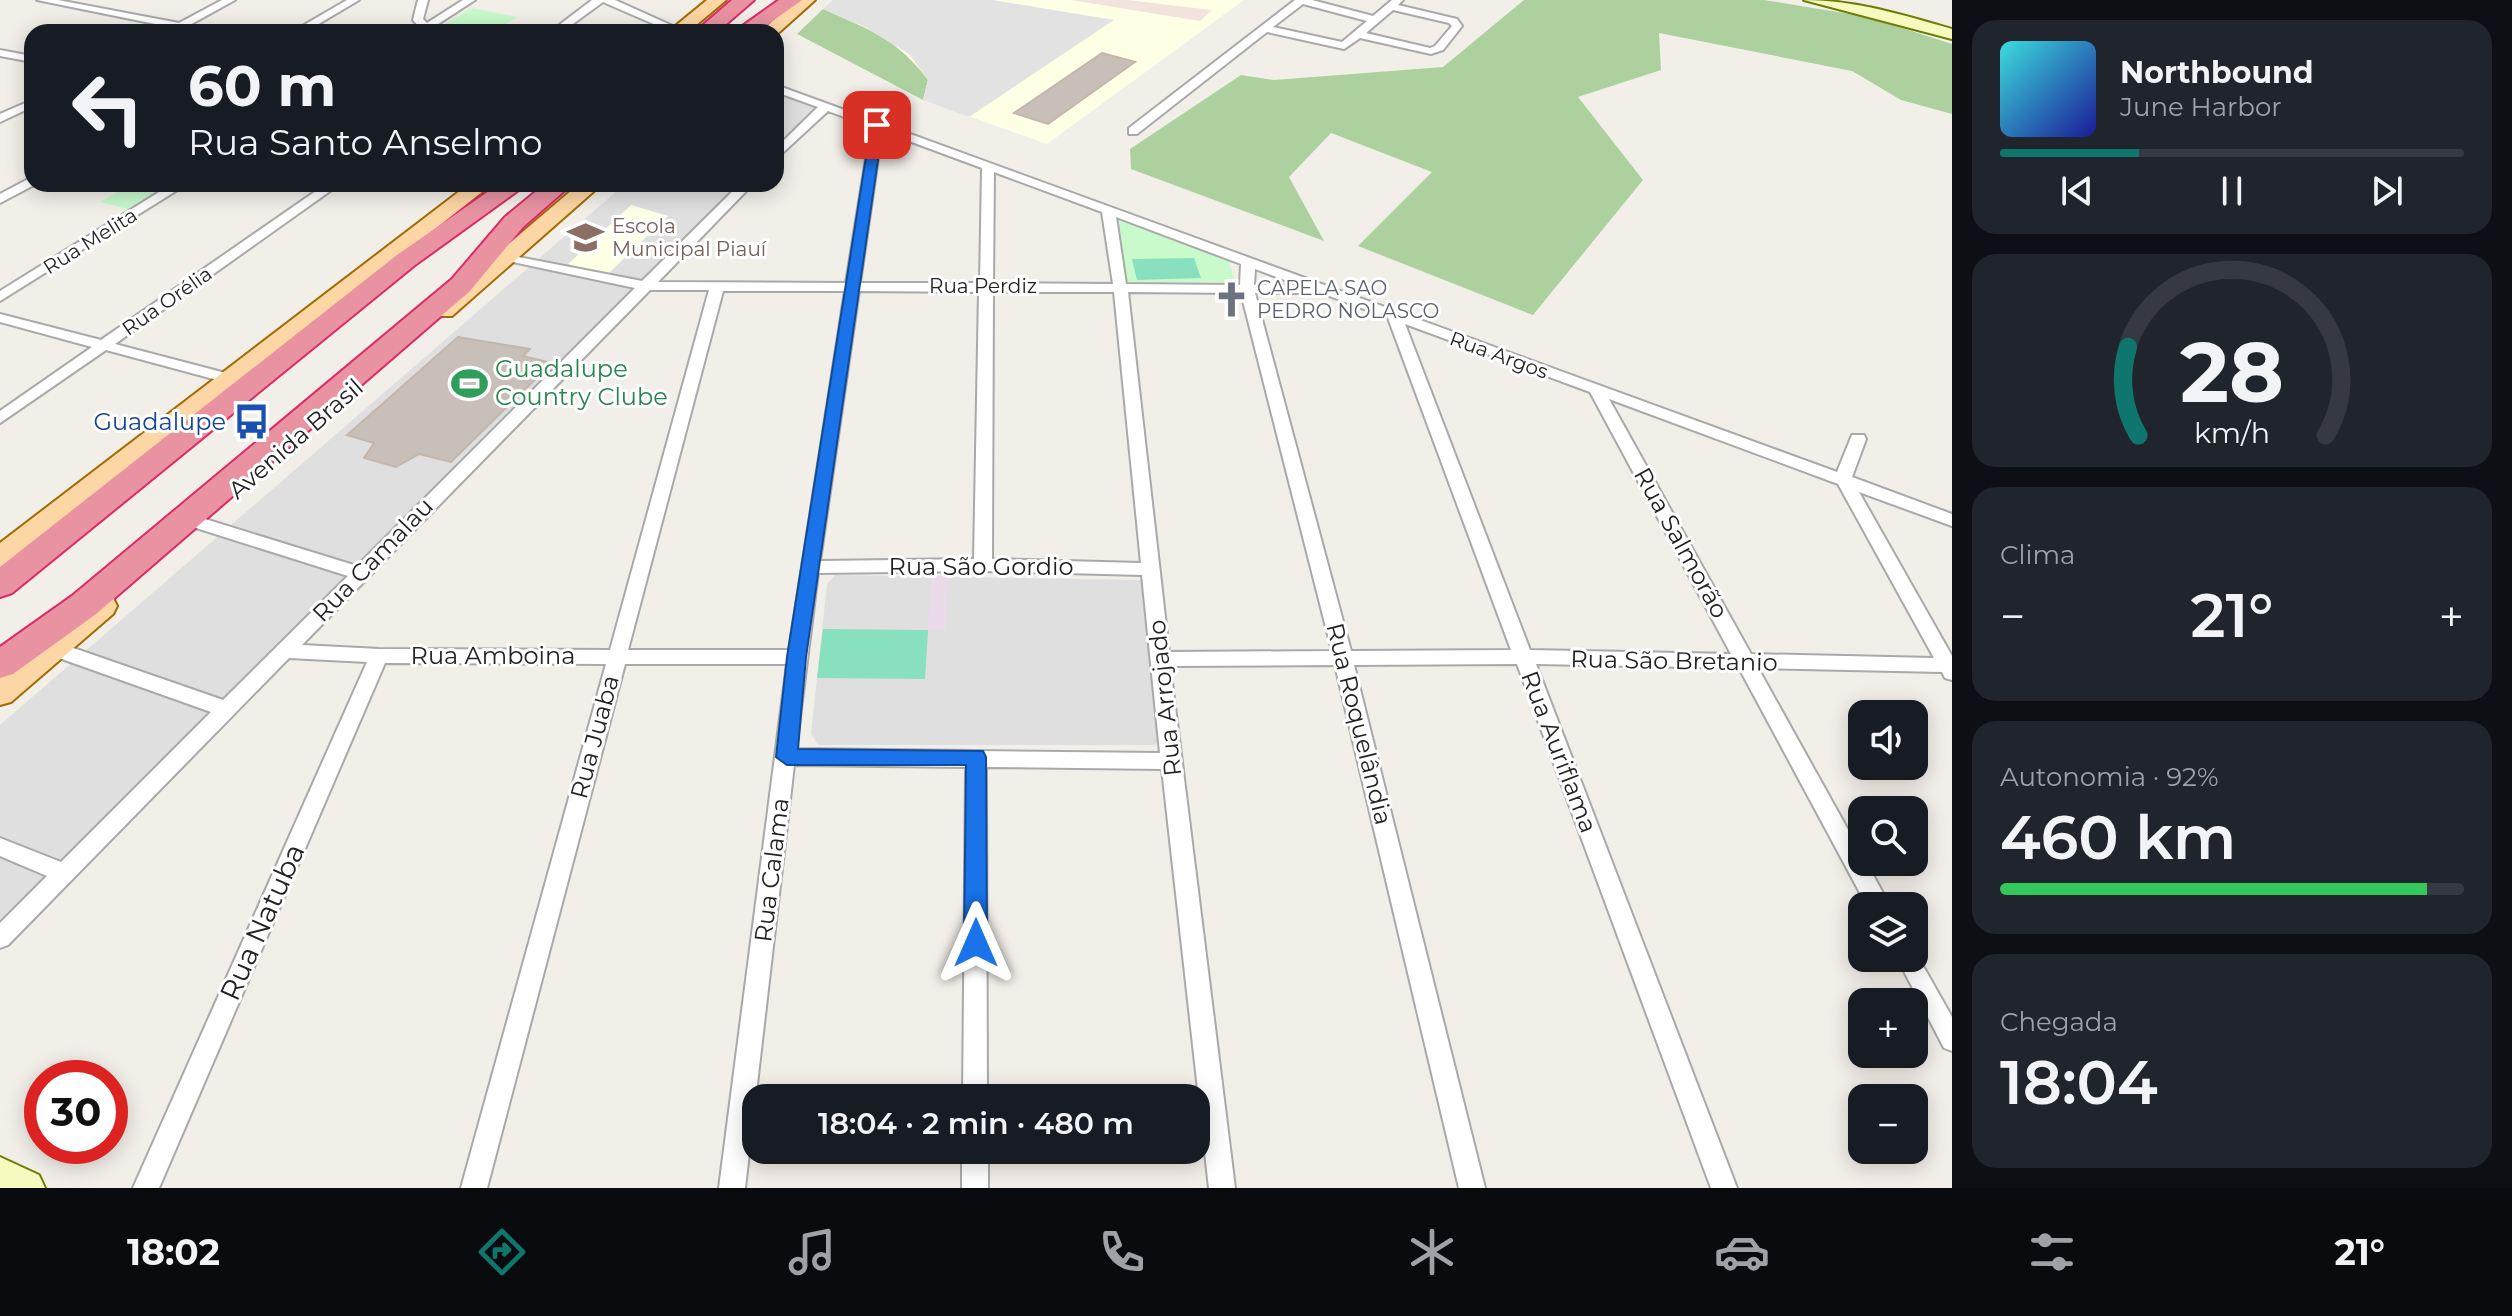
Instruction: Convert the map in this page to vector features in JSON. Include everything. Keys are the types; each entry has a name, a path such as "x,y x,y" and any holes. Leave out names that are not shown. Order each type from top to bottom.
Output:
{"highway":[{"path":"715,24 744,0"},
{"path":"754,24 782,0"},
{"path":"756,24 792,0"},
{"path":"0,585 406,260 504,192"},
{"name":"Avenida Brasil","path":"0,665 84,605 461,285 514,222 550,192"}],"main road":[{"path":"687,24 718,0"},
{"path":"778,24 807,0"},
{"path":"1811,0 1885,15 1952,34"},
{"path":"0,558 472,192"},
{"name":"Avenida Brasil","path":"0,693 583,192"},
{"path":"0,1176 26,1188"}],"street":[{"path":"42,0 169,24"},
{"path":"184,24 230,0"},
{"path":"311,24 354,0"},
{"path":"418,24 423,0"},
{"path":"432,24 470,0"},
{"path":"566,24 599,0"},
{"path":"606,0 662,24"},
{"path":"1133,131 1301,0 1374,20"},
{"path":"1264,28 1344,46 1374,20 1396,2 1453,21 1457,26 1439,48 1431,51 1358,34"},
{"path":"0,53 24,58"},
{"name":"Rua Argos","path":"784,91 1952,520"},
{"path":"784,147 826,106"},
{"path":"0,119 24,107"},
{"name":"Rua Calama","path":"732,1188 797,657 877,125"},
{"path":"983,565 989,285 988,166"},
{"path":"0,199 24,186"},
{"name":"Rua Melita","path":"0,297 168,192"},
{"name":"Rua Orélia","path":"0,418 323,192"},
{"name":"Rua Camalau","path":"0,938 739,192"},
{"name":"Rua Arrojado","path":"1108,209 1120,287 1171,761 1222,1188"},
{"name":"Rua Perdiz","path":"508,257 644,286 989,285 1322,289"},
{"name":"Rua Roquelândia","path":"1248,261 1247,288 1343,658 1472,1188"},
{"name":"Rua Juaba","path":"474,1188 717,286"},
{"name":"Rua Auriflama","path":"1395,317 1724,1188"},
{"path":"0,318 232,379"},
{"name":"Rua Salmorão","path":"1597,392 1871,892"},
{"path":"1858,439 1843,478 1949,669"},
{"path":"199,523 359,573"},
{"name":"Rua São Gordio","path":"811,567 983,565 1151,569"},
{"path":"52,648 228,710"},
{"name":"Rua Amboina","path":"286,651 379,656 797,657"},
{"name":"Rua Natuba","path":"146,1188 379,656"},
{"name":"Rua São Bretanio","path":"1161,659 1523,657 1949,669"},
{"path":"787,757 1171,761"},
{"path":"975,1084 976,757"},
{"path":"0,847 63,873"},
{"path":"1916,972 1952,1040"},
{"path":"975,1164 975,1188"}],"shaded area":[{"path":"833,0 1244,0 1047,144 923,100 797,34"},
{"path":"833,0 993,0 1114,20 969,117 923,100 928,80 909,54 867,28 823,9"},
{"path":"1071,0 1127,0 1212,10 1200,21"},
{"path":"784,95 819,107 784,142"},
{"path":"616,192 734,192 0,927 0,725"},
{"path":"631,205 668,216 606,276 568,264"},
{"path":"835,575 1143,580 1160,738 1155,745 818,745 811,734 827,584"},
{"path":"932,575 948,576 945,629 928,630"}],"green space":[{"path":"1524,0 1764,0 1868,17 1952,44 1952,114 1901,100 1852,71 1659,33 1661,70 1578,97 1643,180 1533,315 1358,246 1432,172 1331,133 1289,177 1324,241 1131,169 1130,149 1241,75 1274,80 1443,67"},
{"path":"472,8 517,17 505,24 445,24"},
{"path":"823,9 881,37 905,54 928,80 923,100 797,34"},
{"path":"117,192 155,192 127,209 100,202"},
{"path":"1109,212 1228,259 1235,282 1127,282"},
{"path":"1194,258 1201,278 1137,280 1132,259"},
{"path":"823,629 928,630 925,679 817,678"}],"building":[{"path":"1102,53 1135,62 1048,124 1014,113"},
{"name":"Guadalupe Country Clube","path":"458,337 530,349 523,356 552,363 451,462 419,454 396,467 364,458 374,443 347,435"}],"place":[{"name":"Escola Municipal Piauí","path":"586,238"},
{"name":"CAPELA SAO PEDRO NOLASCO","path":"1231,299"},
{"name":"Guadalupe Country Clube","path":"469,383"},
{"name":"Guadalupe","path":"252,422"}],"route":[{"path":"877,125 797,657 787,757 976,757 976,943"}]}
